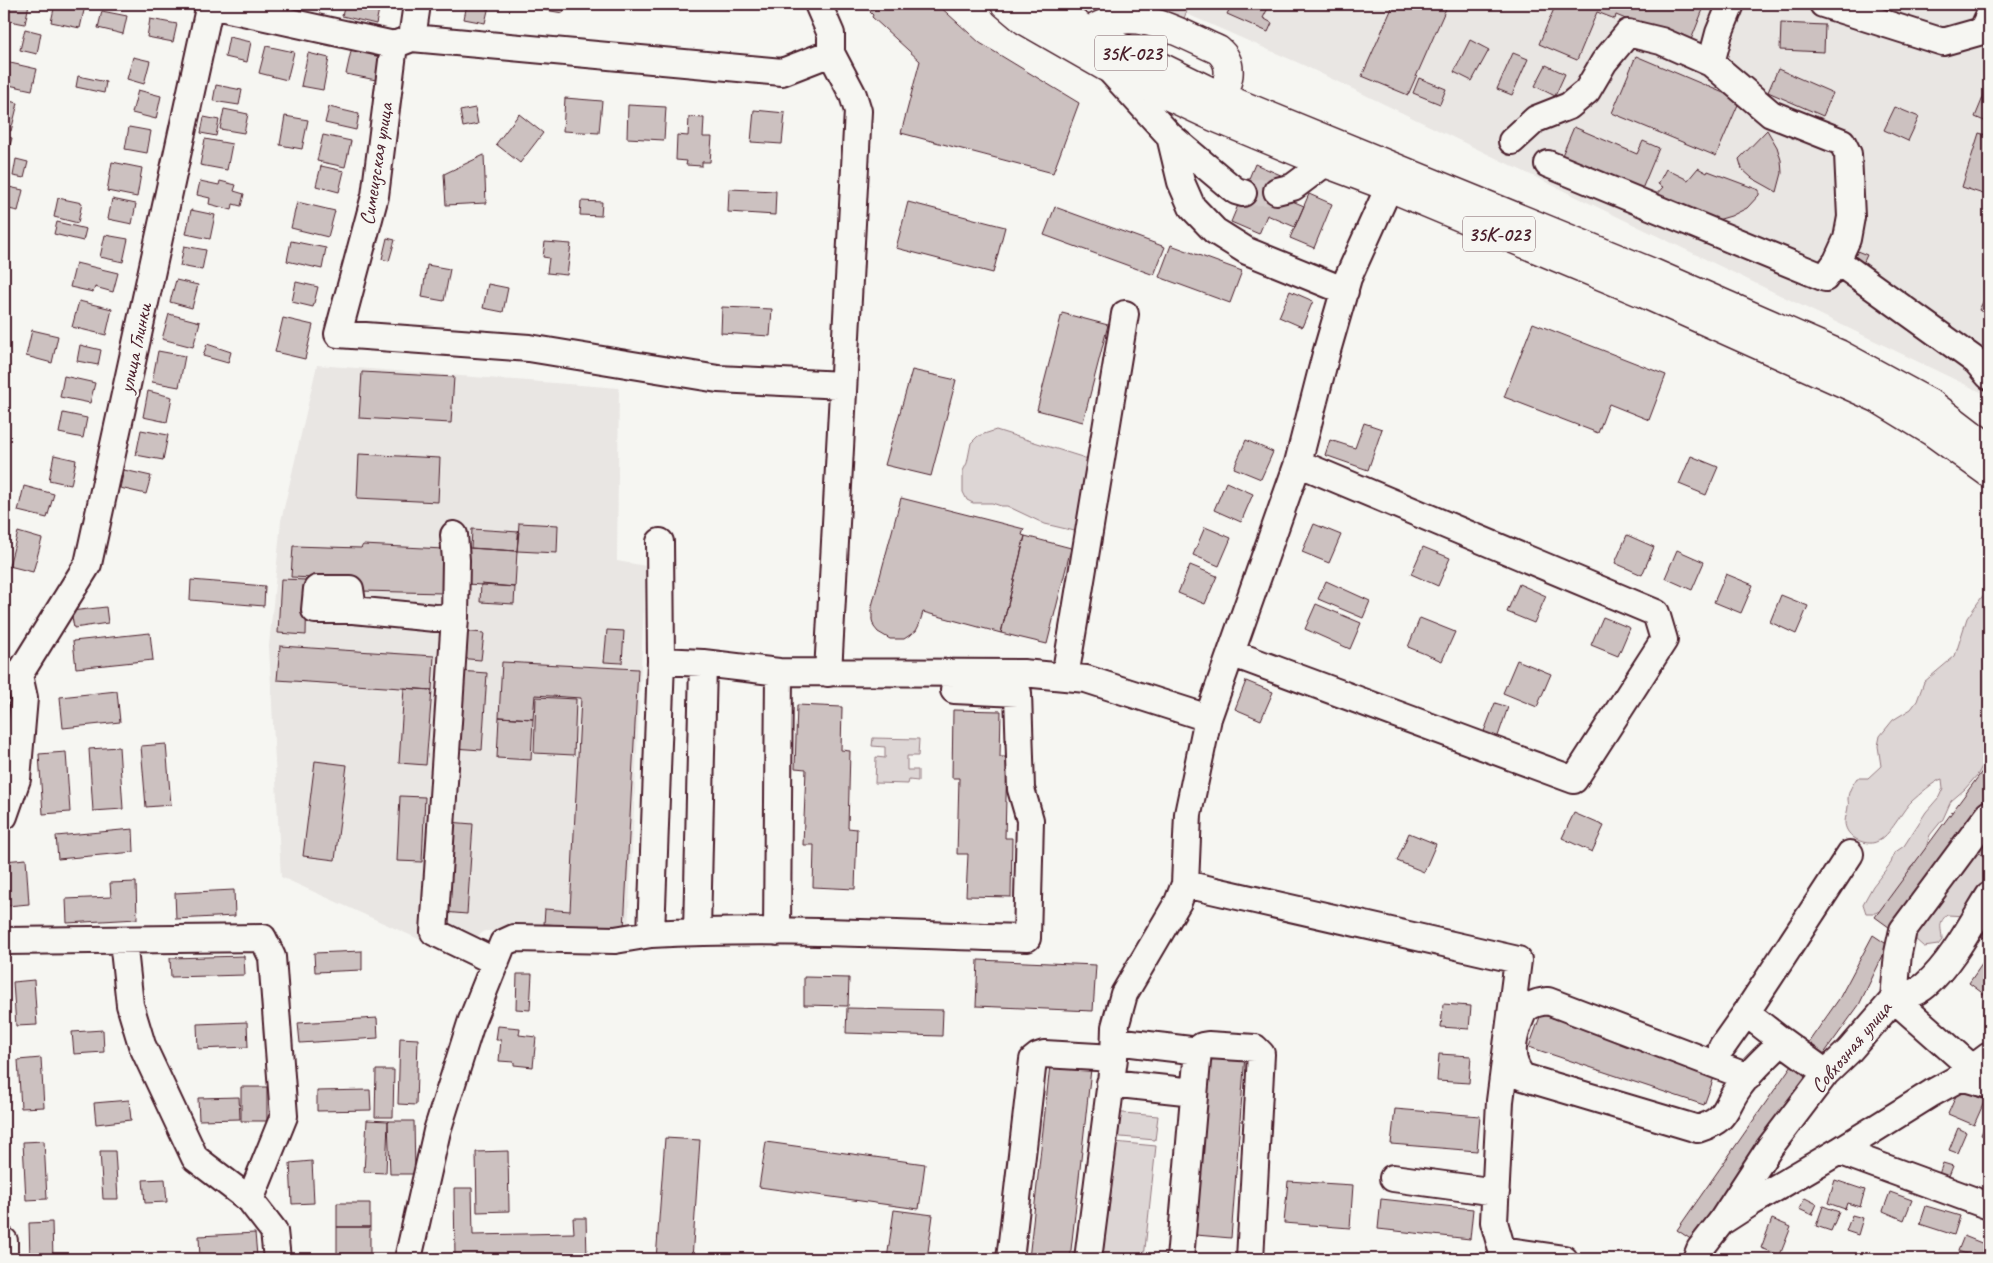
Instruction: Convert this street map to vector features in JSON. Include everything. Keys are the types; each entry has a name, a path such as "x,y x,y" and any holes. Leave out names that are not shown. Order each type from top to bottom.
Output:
{"main road":[{"name":"35К-023","path":"1005,4 1024,20 1106,66 1653,272 1839,354 1933,405 1989,448"},
{"name":"35К-023","path":"1043,4 1218,107 1325,163 1389,187 1711,322 1877,398 1931,432 1989,473"},
{"path":"1089,32 1120,12 1137,19 1154,22 1218,50 1229,63 1229,72 1218,107"}],"street":[{"path":"209,4 403,42 782,72 831,53"},
{"name":"улица Глинки","path":"12,674 88,564 209,4"},
{"name":"Симеизская улица","path":"417,4 403,42 375,196 338,334 529,348 718,379 843,385"},
{"path":"1711,63 1719,34 1731,4"},
{"path":"1824,4 1943,42 1982,31 1989,16"},
{"path":"822,5 831,34 831,53 853,95 858,111 828,673"},
{"path":"1512,141 1536,120 1569,106 1587,91 1604,62 1628,33 1661,41 1711,63 1771,114 1842,142 1848,154 1850,217 1847,238 1837,261 1825,278 1548,164"},
{"path":"1106,66 1170,136 1227,184 1236,191 1243,193"},
{"path":"1170,136 1181,182 1192,207 1215,231 1247,251 1345,291"},
{"path":"1277,191 1293,187 1325,163"},
{"path":"1088,1259 1116,1027 1124,994 1178,902 1185,884 1188,814 1208,718 1298,463 1348,278 1389,187"},
{"path":"1837,261 1976,361 1989,376"},
{"path":"1065,677 1125,314"},
{"path":"1231,653 1574,780 1664,640 1656,613 1298,463"},
{"path":"454,534 456,560 455,617 434,932 496,962"},
{"path":"651,934 661,661 660,542"},
{"path":"354,610 436,618 455,617"},
{"path":"661,661 703,663 779,672 1023,673 1086,679 1208,718"},
{"path":"697,932 703,663"},
{"path":"777,932 779,672"},
{"path":"4,816 17,779 24,698 12,674"},
{"path":"408,1259 437,1131 472,1020 503,943 514,938 615,940 651,934 697,932 1027,938 1030,820 1021,789 1018,693 878,687"},
{"name":"Совхозная улица","path":"1696,1259 1700,1249 1721,1222 1770,1147 1826,1074 1854,1046 1894,999 1898,953 1903,930 1989,814"},
{"path":"1722,1047 1850,854"},
{"path":"1185,884 1518,960 1500,1101 1494,1222 1502,1250 1564,1259"},
{"path":"1894,999 1914,993 1925,986 1945,964 1989,896"},
{"path":"4,941 263,938 272,957 284,1116 250,1200"},
{"path":"123,940 130,1005 142,1045 195,1158 250,1200 274,1231 277,1259"},
{"path":"1894,999 1978,1072"},
{"path":"1748,1077 1548,1001 1535,1003 1524,1010 1514,1035 1512,1058 1516,1070 1523,1077 1698,1129 1712,1125 1720,1119 1728,1109 1739,1087 1782,1041"},
{"path":"1746,1013 1826,1074"},
{"path":"1180,1259 1198,1051 1202,1046 1208,1045 1255,1048 1261,1054 1250,1259"},
{"path":"1010,1259 1033,1060 1044,1054 1113,1061 1198,1051"},
{"path":"1113,1061 1194,1092"},
{"name":"Совхозная улица","path":"1721,1222 1932,1093 1978,1072"},
{"path":"1839,1151 1989,1206"},
{"path":"1393,1178 1496,1192"},
{"path":"4,1241 4,1259"}],"shaded area":[{"path":"1147,4 1188,4 1189,5 1183,21"},
{"path":"1164,4 1989,4 1989,396 1301,64"},
{"path":"317,365 619,388 617,561 646,566 628,929 485,931 452,954 281,877 269,646 281,521"},
{"path":"996,430 1098,462 1079,532 1045,524 1007,506 992,503 973,503 967,500 963,492 963,471 967,463 971,443 978,436"},
{"path":"1989,587 1989,753 1978,774 1951,801 1943,819 1930,835 1924,854 1910,868 1884,909 1875,913 1866,913 1863,904 1873,886 1891,863 1894,853 1904,846 1926,812 1939,797 1943,788 1942,779 1931,785 1912,801 1889,832 1878,841 1872,843 1854,838 1846,827 1845,820 1850,790 1857,778 1868,778 1881,766 1878,746 1880,736 1893,720 1911,709 1917,701 1924,682 1955,656 1967,618"},
{"path":"873,738 919,739 918,756 907,756 907,770 918,770 918,781 909,780 908,784 875,783 876,757 885,758 885,747 872,746"},
{"path":"1989,832 1989,893 1967,916 1947,915 1941,924 1942,940 1938,945 1924,947 1914,938 1912,912"},
{"path":"1112,1112 1158,1116 1155,1140 1110,1136"},
{"path":"1114,1142 1156,1146 1144,1258 1103,1254"}],"building":[{"path":"6,4 29,4 25,24 4,20"},
{"path":"55,4 85,6 80,28 51,22"},
{"path":"345,4 380,4 376,24 342,16"},
{"path":"467,4 489,6 485,23 464,19"},
{"path":"540,4 565,4 563,13 539,9"},
{"path":"723,4 744,4 743,9 732,6 726,9"},
{"path":"879,4 937,4 980,43 1079,103 1053,173 901,133 920,61 872,17 873,15 870,12"},
{"path":"1232,4 1270,4 1263,18 1272,23 1268,32 1227,14"},
{"path":"1383,4 1448,4 1408,95 1362,76 1392,8"},
{"path":"1556,4 1696,4 1704,7 1689,45 1616,15 1615,19 1597,12 1577,60 1539,44"},
{"path":"1861,4 1884,4 1880,13"},
{"path":"102,11 127,16 123,34 98,28"},
{"path":"150,19 177,24 173,42 147,37"},
{"path":"1781,23 1825,25 1824,52 1780,50"},
{"path":"25,29 41,33 37,54 20,50"},
{"path":"229,37 251,42 247,62 225,57"},
{"path":"1470,40 1489,50 1472,81 1454,72"},
{"path":"353,42 387,49 381,81 346,74"},
{"path":"266,46 294,52 287,80 259,73"},
{"path":"308,53 329,58 323,90 301,86"},
{"path":"1513,53 1528,59 1512,95 1497,89"},
{"path":"1636,56 1740,100 1716,156 1612,113"},
{"path":"133,57 150,61 144,84 127,79"},
{"path":"6,62 37,69 32,90 4,84"},
{"path":"1546,65 1565,74 1555,96 1535,86"},
{"path":"1778,69 1833,93 1823,116 1768,92"},
{"path":"78,76 106,82 104,93 76,87"},
{"path":"1419,78 1446,89 1440,104 1413,93"},
{"path":"1989,83 1989,123 1975,117"},
{"path":"216,85 242,90 239,105 213,101"},
{"path":"138,90 161,96 156,119 132,113"},
{"path":"565,98 602,101 599,133 563,131"},
{"path":"4,100 18,103 11,131 4,129"},
{"path":"628,105 666,107 664,140 627,138"},
{"path":"329,107 359,114 356,130 325,123"},
{"path":"1895,107 1919,117 1908,141 1884,130"},
{"path":"475,108 478,124 463,127 460,111"},
{"path":"224,109 248,114 244,133 220,129"},
{"path":"754,110 785,113 782,144 751,142"},
{"path":"519,114 543,133 520,163 496,144"},
{"path":"285,116 308,120 302,149 280,145"},
{"path":"204,117 219,120 216,136 201,133"},
{"path":"689,117 704,118 703,137 712,137 710,162 702,162 702,166 686,165 687,161 676,160 677,135 688,136"},
{"path":"129,127 151,131 147,153 125,149"},
{"path":"1574,127 1637,154 1643,141 1659,148 1637,201 1560,160"},
{"path":"1767,130 1777,147 1781,160 1782,173 1777,192 1752,178 1742,169 1739,159"},
{"path":"1979,133 1989,136 1989,196 1962,187"},
{"path":"323,135 351,141 345,167 317,161"},
{"path":"4,136 12,138 6,160 4,160"},
{"path":"205,139 232,144 227,170 200,165"},
{"path":"484,155 486,203 446,205 444,174"},
{"path":"16,159 28,162 24,178 13,176"},
{"path":"112,162 142,168 137,197 107,191"},
{"path":"1255,164 1283,176 1276,194 1304,206 1295,227 1267,215 1259,234 1231,222"},
{"path":"321,166 344,171 339,192 316,186"},
{"path":"1698,168 1707,173 1708,171 1759,190 1759,195 1747,208 1731,216 1714,221 1654,197 1663,187 1658,184 1666,169 1688,180"},
{"path":"200,181 219,185 220,181 236,185 234,191 244,194 241,206 233,204 232,210 209,204 210,198 197,195"},
{"path":"4,186 23,190 18,211 4,208"},
{"path":"729,189 776,191 775,215 728,212"},
{"path":"1309,194 1332,204 1314,248 1290,238"},
{"path":"58,198 82,203 78,223 54,217"},
{"path":"112,199 136,204 132,224 108,219"},
{"path":"581,201 602,202 601,216 580,215"},
{"path":"297,202 335,211 328,237 291,228"},
{"path":"908,202 1005,227 993,273 896,248"},
{"path":"1055,207 1165,247 1154,275 1044,235"},
{"path":"191,210 215,215 210,239 186,234"},
{"path":"57,222 86,229 83,241 54,234"},
{"path":"105,235 128,239 123,262 100,257"},
{"path":"387,238 395,240 389,261 382,259"},
{"path":"291,241 326,248 322,269 287,261"},
{"path":"545,242 571,244 567,275 547,273 549,258 543,257"},
{"path":"1171,245 1242,271 1230,303 1159,277"},
{"path":"184,246 206,250 202,270 180,266"},
{"path":"1857,251 1867,255 1861,268 1851,264"},
{"path":"76,263 118,273 113,292 95,287 93,292 70,287"},
{"path":"427,265 450,269 444,301 422,297"},
{"path":"176,280 198,285 192,308 170,302"},
{"path":"296,282 318,287 313,307 292,302"},
{"path":"488,284 508,288 503,312 483,308"},
{"path":"1989,290 1989,315 1979,310"},
{"path":"1290,291 1313,301 1302,327 1279,317"},
{"path":"79,301 112,309 106,335 72,327"},
{"path":"722,307 772,309 770,336 721,333"},
{"path":"1062,313 1108,325 1083,422 1037,410"},
{"path":"169,314 200,322 193,347 162,339"},
{"path":"283,318 313,325 305,359 275,352"},
{"path":"1533,323 1666,375 1649,420 1609,404 1598,433 1504,397"},
{"path":"32,330 58,336 52,363 26,356"},
{"path":"207,344 231,352 228,363 203,356"},
{"path":"80,345 101,350 98,365 77,361"},
{"path":"158,351 185,356 179,387 152,382"},
{"path":"912,370 956,380 931,476 885,465"},
{"path":"362,372 454,377 451,423 359,418"},
{"path":"64,376 95,383 90,403 60,397"},
{"path":"148,391 172,397 167,422 143,417"},
{"path":"63,413 87,418 83,438 59,433"},
{"path":"1364,423 1382,429 1368,470 1325,455 1330,440 1355,448"},
{"path":"141,430 168,435 163,460 136,455"},
{"path":"1246,440 1273,452 1261,479 1234,468"},
{"path":"359,454 440,458 438,502 357,498"},
{"path":"54,455 76,460 71,485 49,480"},
{"path":"1691,456 1718,467 1706,495 1679,484"},
{"path":"124,470 151,476 146,494 120,488"},
{"path":"1226,482 1253,494 1241,522 1214,510"},
{"path":"24,486 54,494 47,518 18,511"},
{"path":"901,498 1024,529 1022,535 1025,536 1001,633 923,612 916,631 904,639 890,639 878,632 874,627 872,606"},
{"path":"519,523 558,525 557,553 517,551"},
{"path":"1314,524 1341,535 1329,563 1302,552"},
{"path":"1205,527 1231,538 1219,566 1193,555"},
{"path":"472,529 519,532 517,551 471,548"},
{"path":"18,532 42,539 33,572 9,566"},
{"path":"1627,535 1654,547 1642,575 1615,563"},
{"path":"1025,536 1071,548 1047,644 1001,633"},
{"path":"363,545 444,549 443,593 362,591 361,580 291,577 293,546 361,548"},
{"path":"1423,547 1450,558 1438,586 1411,574"},
{"path":"468,548 517,551 515,587 466,584"},
{"path":"1677,550 1704,562 1692,590 1665,578"},
{"path":"1190,565 1217,576 1205,604 1178,593"},
{"path":"1726,574 1753,585 1741,613 1714,602"},
{"path":"281,579 307,580 306,635 278,633"},
{"path":"191,580 265,586 264,606 190,600"},
{"path":"1326,581 1370,601 1363,618 1318,599"},
{"path":"481,584 515,587 514,604 480,602"},
{"path":"1519,584 1546,596 1534,623 1507,612"},
{"path":"1781,595 1808,606 1796,634 1770,622"},
{"path":"1316,604 1361,623 1350,649 1305,629"},
{"path":"106,607 108,623 74,628 71,611"},
{"path":"1603,617 1630,628 1618,656 1591,645"},
{"path":"1420,618 1455,632 1442,661 1408,647"},
{"path":"607,630 624,631 622,663 604,662"},
{"path":"460,631 484,633 481,660 457,658"},
{"path":"150,633 153,660 76,668 73,641"},
{"path":"280,646 434,656 432,690 277,680"},
{"path":"1517,660 1551,674 1537,707 1503,693"},
{"path":"502,662 638,669 624,928 544,924 545,909 570,911 581,698 535,695 533,719 499,717"},
{"path":"458,671 487,673 482,750 453,748"},
{"path":"1246,681 1273,692 1261,720 1235,709"},
{"path":"404,688 432,690 426,765 399,763"},
{"path":"117,691 120,722 63,728 60,697"},
{"path":"536,697 576,699 574,755 534,753"},
{"path":"4,702 14,705 7,729 4,728"},
{"path":"1495,703 1508,707 1497,739 1483,734"},
{"path":"797,705 842,707 841,750 850,751 848,828 857,829 855,889 813,887 814,845 803,845 806,769 795,768"},
{"path":"953,710 1001,711 1000,757 1007,757 1005,838 1012,838 1011,897 966,896 968,854 957,854 959,778 952,778"},
{"path":"499,717 533,719 531,760 497,758"},
{"path":"166,744 171,805 146,807 141,746"},
{"path":"119,747 123,809 93,811 89,749"},
{"path":"66,752 70,812 43,814 39,754"},
{"path":"315,761 347,765 335,860 303,856"},
{"path":"1989,762 1989,799 1893,930 1875,917"},
{"path":"400,796 425,797 422,862 397,861"},
{"path":"1574,813 1604,826 1592,852 1562,838"},
{"path":"449,822 473,824 467,914 443,912"},
{"path":"1989,825 1989,860 1972,848"},
{"path":"133,829 134,852 58,859 56,836"},
{"path":"1409,833 1436,844 1424,872 1397,861"},
{"path":"26,859 29,904 7,906 4,861"},
{"path":"136,882 137,919 67,923 66,899 111,897 110,883"},
{"path":"234,890 235,916 176,919 175,893"},
{"path":"1989,917 1989,941 1978,934"},
{"path":"1873,935 1888,945 1859,1005 1818,1062 1801,1053 1839,999"},
{"path":"362,951 362,970 315,972 314,953"},
{"path":"244,956 245,975 171,977 170,958"},
{"path":"1987,957 1989,959 1989,998 1969,983"},
{"path":"978,960 1096,965 1093,1011 976,1006"},
{"path":"517,974 532,974 530,1010 516,1009"},
{"path":"804,977 849,978 848,1006 804,1005"},
{"path":"34,980 37,1025 16,1026 13,982"},
{"path":"1443,1004 1471,1006 1469,1029 1441,1027"},
{"path":"847,1008 943,1010 942,1036 846,1033"},
{"path":"1541,1014 1716,1072 1704,1105 1529,1047"},
{"path":"377,1018 378,1038 300,1043 298,1023"},
{"path":"247,1022 248,1047 198,1049 197,1024"},
{"path":"498,1026 520,1028 519,1035 536,1037 533,1067 514,1065 514,1062 499,1061 501,1040 496,1040"},
{"path":"103,1030 104,1052 74,1054 72,1032"},
{"path":"400,1038 418,1039 416,1105 398,1104"},
{"path":"1209,1051 1245,1055 1231,1238 1196,1235"},
{"path":"1439,1054 1471,1056 1469,1083 1437,1081"},
{"path":"41,1058 44,1107 21,1108 18,1060"},
{"path":"1794,1062 1809,1072 1692,1240 1677,1230"},
{"path":"1050,1065 1091,1069 1070,1259 1029,1259"},
{"path":"376,1070 394,1070 393,1117 375,1117"},
{"path":"241,1087 267,1087 267,1121 241,1121"},
{"path":"1959,1089 1985,1100 1974,1125 1948,1114"},
{"path":"370,1090 371,1110 317,1111 317,1091"},
{"path":"239,1097 240,1119 199,1120 198,1098"},
{"path":"129,1100 131,1120 96,1124 94,1103"},
{"path":"1395,1109 1480,1116 1477,1151 1391,1144"},
{"path":"1989,1114 1989,1138 1981,1135"},
{"path":"367,1120 388,1121 386,1173 364,1172"},
{"path":"388,1121 414,1121 415,1174 390,1174"},
{"path":"1958,1128 1966,1132 1957,1153 1949,1150"},
{"path":"665,1138 700,1140 692,1259 656,1259"},
{"path":"44,1141 47,1199 26,1200 23,1142"},
{"path":"766,1142 925,1164 919,1209 759,1187"},
{"path":"100,1151 115,1151 118,1199 103,1199"},
{"path":"508,1151 509,1211 477,1212 476,1152"},
{"path":"312,1161 314,1203 292,1204 290,1163"},
{"path":"1943,1163 1953,1166 1947,1181 1938,1177"},
{"path":"165,1179 167,1202 145,1203 143,1180"},
{"path":"1835,1180 1865,1190 1860,1207 1847,1203 1845,1209 1828,1203"},
{"path":"1288,1181 1353,1185 1350,1228 1284,1223"},
{"path":"454,1188 472,1188 473,1235 574,1233 573,1218 586,1218 587,1259 455,1259"},
{"path":"1890,1192 1912,1200 1904,1220 1883,1211"},
{"path":"1805,1198 1817,1204 1812,1215 1799,1209"},
{"path":"1381,1199 1473,1209 1470,1239 1378,1229"},
{"path":"337,1203 370,1203 370,1227 337,1227"},
{"path":"1823,1206 1839,1212 1831,1231 1816,1226"},
{"path":"1926,1206 1960,1216 1954,1235 1920,1224"},
{"path":"894,1210 933,1215 927,1259 887,1259"},
{"path":"1852,1215 1863,1218 1858,1235 1846,1231"},
{"path":"1772,1219 1791,1227 1780,1255 1761,1248"},
{"path":"52,1222 53,1259 30,1259 29,1223"},
{"path":"337,1227 370,1227 370,1254 337,1254"},
{"path":"255,1233 257,1256 200,1259 199,1236"},
{"path":"1964,1236 1989,1246 1989,1259 1981,1259 1958,1251"}],"tunnel":[{"path":"1243,193 1277,191"}]}
